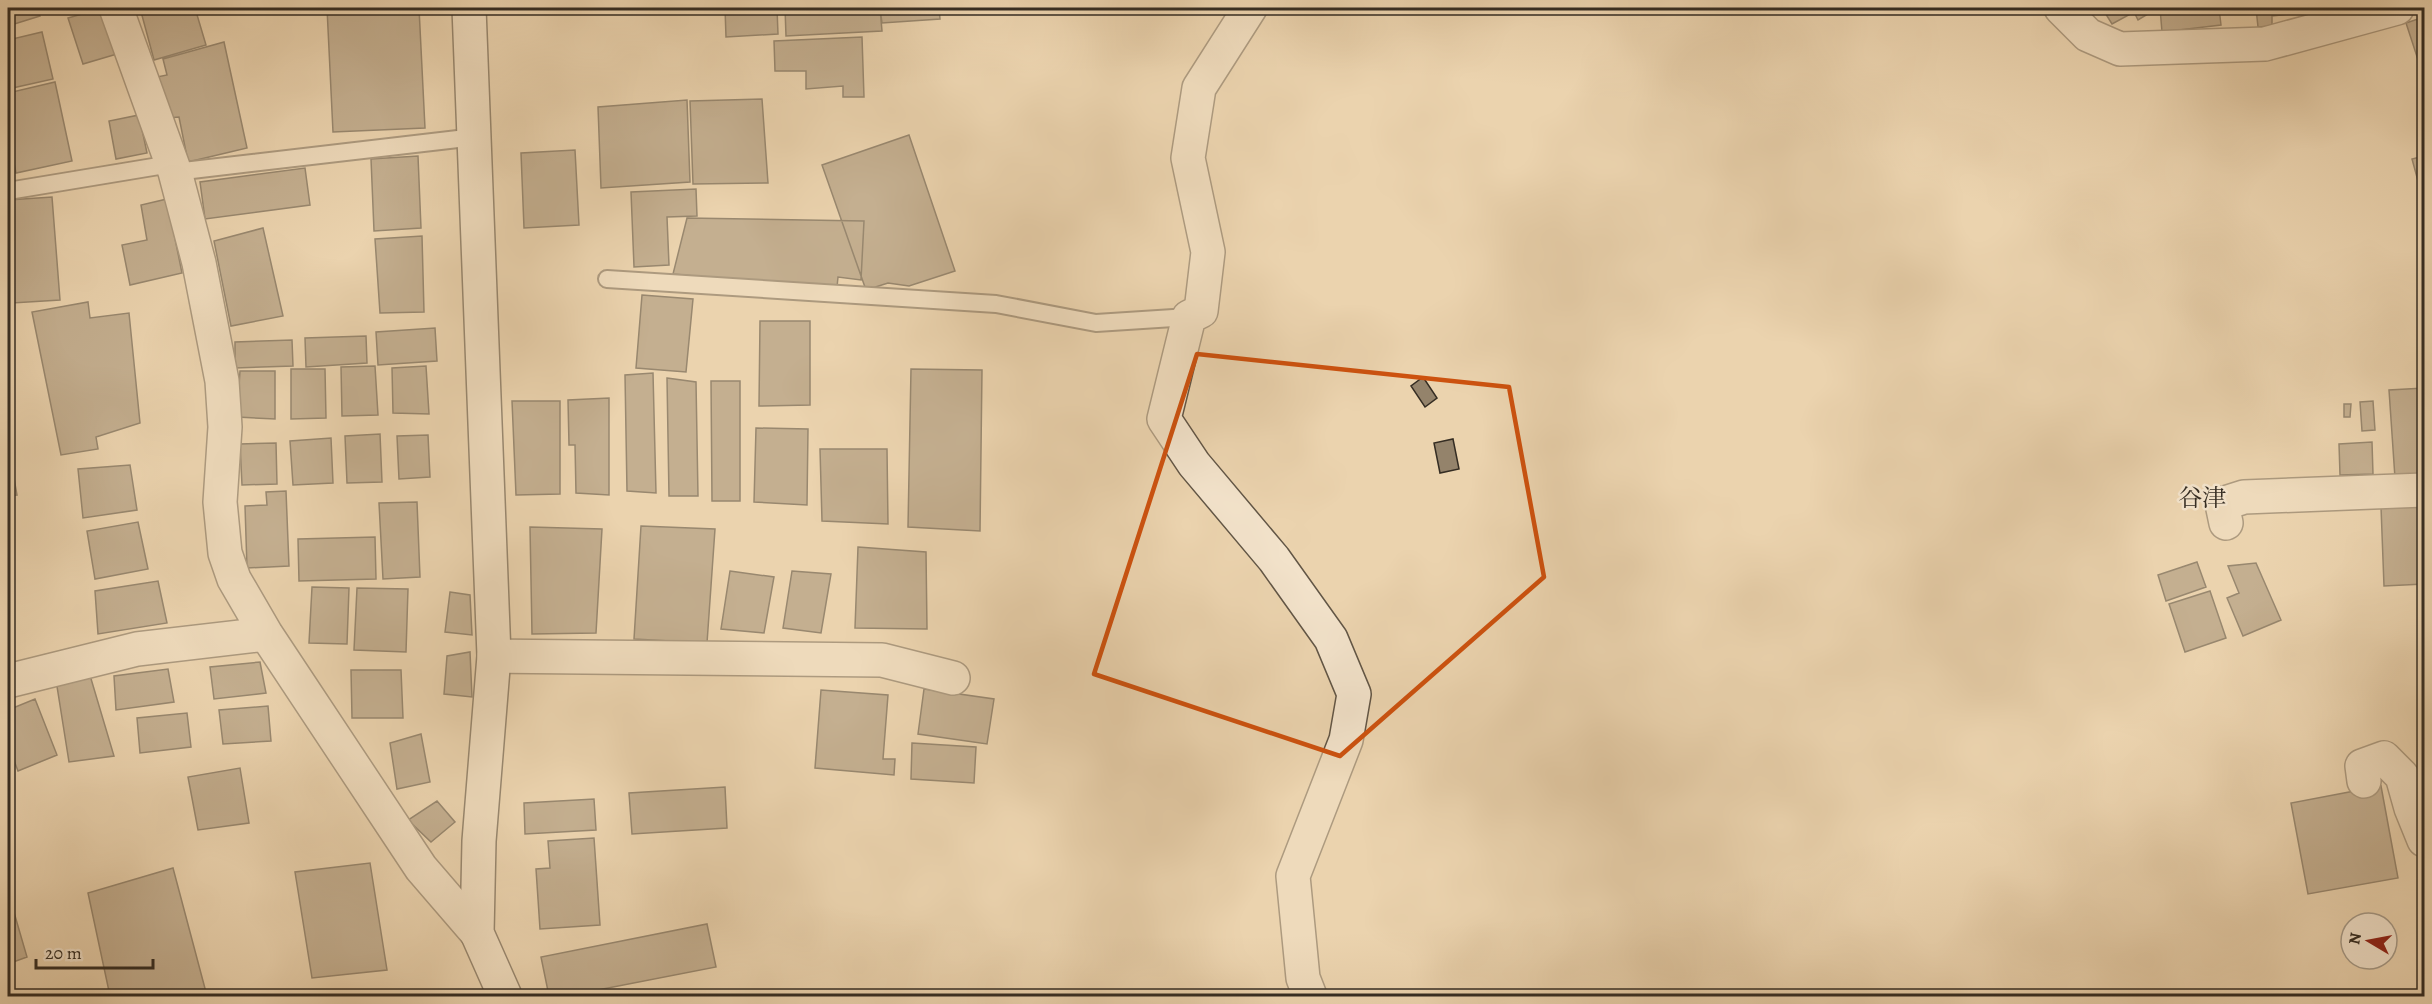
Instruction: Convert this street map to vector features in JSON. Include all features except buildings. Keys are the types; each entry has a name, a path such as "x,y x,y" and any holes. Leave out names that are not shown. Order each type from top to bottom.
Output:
{"street":[{"path":"116,8 173,168 199,263 222,381 225,427 220,502 225,553 234,579 266,634 421,868 477,933 505,996"},
{"path":"469,8 494,656 479,841 477,933"},
{"path":"1250,8 1198,88 1188,158 1208,252 1201,311 1189,317 1164,419 1194,464 1274,559 1331,639 1354,694 1346,740 1293,876 1303,978 1310,996"},
{"path":"2061,8 2088,35 2120,49 2265,44 2397,8"},
{"path":"2226,523 2222,504 2244,497 2424,490"},
{"path":"8,681 137,649 266,634"},
{"path":"494,656 882,660 953,678"},
{"path":"2364,781 2362,766 2384,758 2402,776 2411,808 2424,840"}],"lane":[{"path":"8,190 173,168 475,137"},
{"path":"607,279 996,304 1096,323 1189,317"}],"highlighted area":[{"path":"1197,354 1509,387 1544,577 1340,756 1094,674"}],"district":[{"name":"谷津","path":"2202,498"}]}
